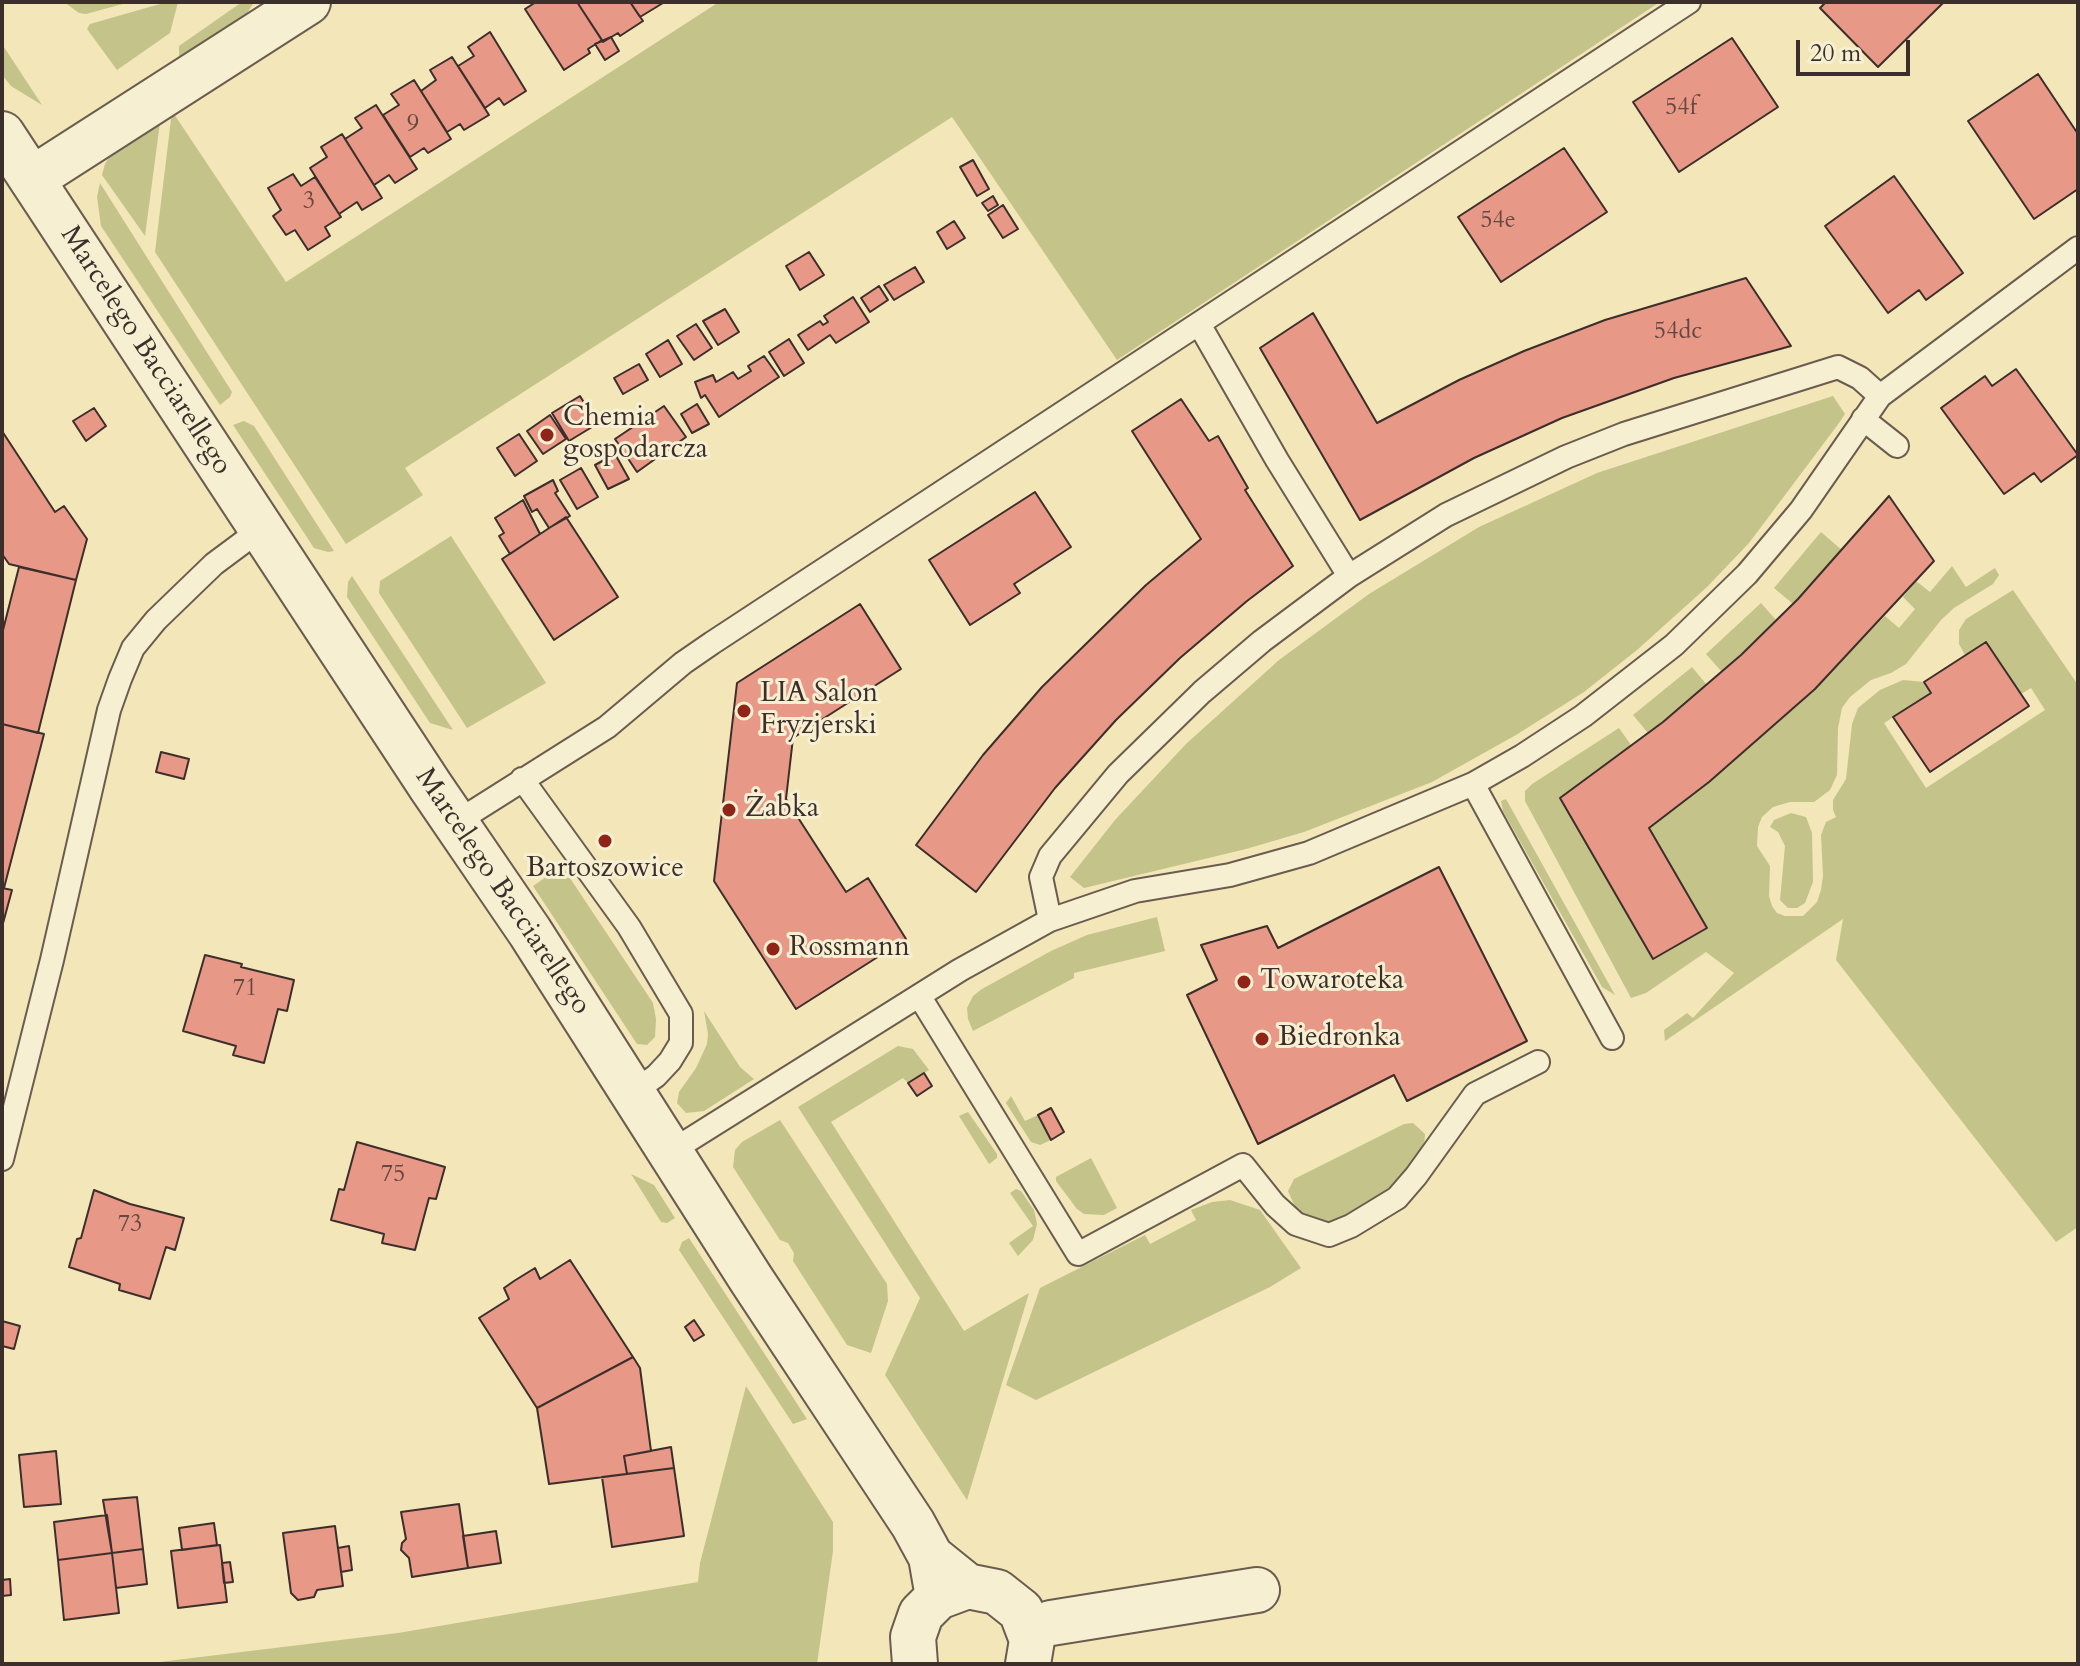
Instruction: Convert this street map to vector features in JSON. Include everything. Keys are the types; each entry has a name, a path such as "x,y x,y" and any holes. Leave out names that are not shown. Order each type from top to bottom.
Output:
{"street":[{"path":"32,179 291,6"},
{"name":"Marcelego Bacciarellego","path":"2,134 455,823 530,932 913,1524 945,1580"},
{"path":"913,1663 913,1637 921,1614 945,1580 997,1592 1033,1635 1257,1590"}],"lane":[{"path":"455,823 607,727 683,663 720,637 1689,2"},
{"path":"670,1152 960,970 1050,920 1135,891 1230,875 1309,853 1473,784 1583,716 1674,645 1747,574 1801,510 1880,396 2078,248"},
{"path":"1199,324 1277,460 1349,576"},
{"path":"1050,920 1041,877 1050,856 1118,774 1202,692 1262,641 1349,576 1446,515 1566,457 1624,434 1838,367 1860,378 1880,396"},
{"path":"1863,419 1897,446"},
{"path":"2,1159 52,960 109,710 120,679 133,648 156,620 214,564 261,529"},
{"path":"522,779 629,927 681,1014 681,1043 670,1061 656,1076 633,1092"},
{"path":"1473,784 1612,1038"},
{"path":"920,997 1078,1254 1243,1165 1275,1205 1296,1224 1329,1235 1351,1226 1397,1198 1475,1094 1538,1062"}],"green space":[{"path":"64,2 130,2 86,14 79,13"},
{"path":"167,2 178,2 170,33 117,70 87,29 90,24"},
{"path":"242,2 254,2 246,15 179,57 179,46"},
{"path":"719,2 1660,2 1117,360 952,117 405,468 423,495 346,544 155,252 172,111 286,282"},
{"path":"2,44 42,105 11,86 2,75"},
{"path":"161,115 145,236 102,175 114,149"},
{"path":"100,183 232,392 220,405 101,226 97,197"},
{"path":"1833,396 1845,414 1749,543 1707,587 1637,650 1584,692 1516,735 1432,782 1304,832 1084,888 1070,877 1115,820 1186,744 1279,660 1369,594 1479,527 1597,473"},
{"path":"244,421 254,426 334,551 314,548 233,425"},
{"path":"1821,532 1843,551 1793,604 1774,588"},
{"path":"451,536 546,683 467,728 379,593 380,581"},
{"path":"1952,566 1966,587 1995,568 1999,575 1993,584 1954,608 1941,620 1906,664 1871,680 1850,697 1842,708 1838,728 1837,775 1830,790 1814,802 1790,802 1773,807 1762,817 1757,846 1770,866 1769,896 1772,906 1777,913 1785,916 1803,916 1817,902 1821,890 1821,835 1826,822 1836,817 1833,800 1846,779 1852,724 1858,708 1880,690 1903,680 1924,682 1931,693 1884,723 1926,788 2045,710 2031,688 2021,694 1986,642 1965,655 1959,644 1959,630 1966,619 2013,590 2078,685 2078,1227 2056,1242 1836,960 1843,919 1665,1041 1664,1030 1687,1013 1693,1018 1734,973 1706,952 1646,993 1631,998 1525,801 1525,791 1532,784 1619,728 1631,745 1560,798 1653,958 1706,928 1649,828 1709,782 1815,689 1885,616 1899,628 1915,609 1903,597 1916,581 1930,592"},
{"path":"352,576 453,730 430,723 347,597 348,582"},
{"path":"1761,603 1776,620 1722,672 1706,654"},
{"path":"1692,667 1707,685 1648,733 1633,715"},
{"path":"1506,799 1615,995 1602,987 1503,811 1501,801"},
{"path":"1791,813 1806,817 1812,833 1813,882 1805,903 1797,908 1788,908 1780,900 1785,846 1778,832 1770,827 1774,820"},
{"path":"562,866 653,1003 655,1037 647,1045 637,1044 533,886"},
{"path":"1157,917 1165,951 1074,973 1074,978 973,1031 967,1008 973,996 982,989 1087,935"},
{"path":"704,1011 740,1067 754,1079 704,1111 686,1113 677,1103 679,1092 696,1068 707,1044"},
{"path":"898,1046 913,1049 929,1070 908,1083 903,1078 831,1122 964,1331 1029,1293 967,1500 885,1375 920,1298 798,1107"},
{"path":"1011,1096 1025,1121 1038,1115 1051,1140 1040,1145 1031,1142 1006,1103"},
{"path":"968,1112 997,1154 997,1158 989,1164 959,1116"},
{"path":"780,1120 887,1284 888,1301 871,1353 847,1345 793,1261 794,1253 788,1243 780,1240 733,1167 735,1150 742,1142"},
{"path":"1413,1123 1425,1134 1424,1146 1379,1202 1340,1222 1326,1223 1302,1216 1296,1209 1288,1191 1294,1179 1404,1124"},
{"path":"1091,1158 1117,1208 1104,1215 1084,1214 1056,1181 1056,1177"},
{"path":"631,1174 654,1185 675,1218 667,1223 661,1222"},
{"path":"1016,1189 1021,1191 1034,1210 1037,1224 1033,1240 1018,1256 1009,1243 1033,1226 1010,1193"},
{"path":"1230,1200 1260,1210 1301,1268 1270,1287 1036,1400 1006,1385 1040,1288 1145,1235 1150,1244 1196,1220 1191,1210 1212,1202"},
{"path":"689,1238 807,1419 793,1424 679,1250 682,1242"},
{"path":"746,1386 833,1522 833,1551 817,1664 143,1664 398,1633 698,1582 700,1563"}],"building":[{"path":"536,2 577,2 602,40 588,49 590,53 564,70 525,9"},
{"path":"577,2 630,2 643,21 620,36 618,33 603,42"},
{"path":"630,2 663,2 663,3 640,17"},
{"path":"1826,2 1944,2 1878,67 1820,8"},
{"path":"490,32 526,91 504,105 499,98 485,108 458,66 474,56 468,47"},
{"path":"611,37 619,51 605,60 595,44"},
{"path":"1732,38 1778,107 1679,172 1633,102"},
{"path":"452,57 489,115 464,130 460,124 447,132 421,91 436,80 430,70"},
{"path":"2038,74 2078,134 2078,189 2034,219 1968,121"},
{"path":"414,80 451,139 428,153 424,148 410,157 383,115 399,105 391,94"},
{"path":"376,105 417,169 395,183 389,175 374,185 345,139 362,128 355,118"},
{"path":"342,134 382,198 362,210 357,202 339,214 310,168 327,157 321,147"},
{"path":"1564,148 1607,212 1501,282 1458,217"},
{"path":"973,160 989,189 977,196 960,167"},
{"path":"293,174 301,186 315,177 341,217 325,227 330,236 308,250 295,230 286,235 273,216 281,210 268,188"},
{"path":"1894,176 1963,273 1926,300 1919,290 1888,313 1825,226"},
{"path":"993,196 998,205 988,211 982,203"},
{"path":"1003,205 1018,229 1003,238 988,215"},
{"path":"954,221 965,238 947,249 937,232"},
{"path":"809,252 824,275 800,290 786,266"},
{"path":"915,267 924,282 894,300 884,285"},
{"path":"1746,278 1791,346 1674,378 1562,418 1474,458 1360,520 1260,348 1313,313 1377,423 1459,380 1524,351 1605,320"},
{"path":"879,286 888,300 870,312 861,298"},
{"path":"853,297 869,322 836,343 830,335 808,350 798,335 820,321 823,325 828,322 824,316"},
{"path":"725,309 739,332 718,345 703,321"},
{"path":"696,324 712,348 694,360 677,336"},
{"path":"789,339 804,363 784,376 769,352"},
{"path":"668,340 682,364 660,377 646,354"},
{"path":"764,356 779,377 719,417 705,395 701,398 695,382 713,375 716,382 733,372 738,379 751,371 748,366"},
{"path":"639,364 648,380 623,394 614,378"},
{"path":"2016,369 2078,455 2041,482 2034,473 2004,494 1941,408 1985,376 1992,386"},
{"path":"580,396 597,424 569,441 552,413"},
{"path":"1181,399 1209,441 1218,436 1248,488 1245,490 1293,566 1180,658 1116,720 1055,788 976,892 916,845 983,755 1042,687 1146,585 1201,539 1132,431"},
{"path":"697,404 709,424 692,433 681,414"},
{"path":"664,406 686,437 637,472 615,439"},
{"path":"94,408 106,426 86,441 73,421"},
{"name":"Chemia gospodarcza","path":"550,415 566,439 543,454 527,431"},
{"path":"2,431 55,512 64,506 87,539 76,580 9,564 2,554"},
{"path":"519,434 537,461 515,476 497,448"},
{"path":"615,454 629,479 608,489 595,465"},
{"path":"581,468 598,497 577,509 560,480"},
{"path":"553,480 558,491 555,493 570,516 549,528 537,509 532,512 524,496"},
{"path":"1035,492 1071,547 1014,584 1020,593 970,625 929,560"},
{"path":"1889,496 1934,561 1815,689 1709,782 1649,828 1707,928 1653,959 1560,798 1663,722 1741,655 1798,599"},
{"path":"523,500 540,534 510,554 499,536 504,533 495,518"},
{"path":"566,517 618,597 554,640 502,559"},
{"path":"19,567 76,580 38,733 2,724 2,634"},
{"path":"860,604 901,669 793,738 786,799 846,892 868,878 906,939 796,1009 714,881 737,683"},
{"path":"1986,642 2029,706 1930,772 1893,717 1931,693 1924,682"},
{"path":"2,724 44,734 4,888 2,888"},
{"path":"161,752 189,759 184,779 156,772"},
{"path":"1439,867 1527,1041 1407,1101 1394,1075 1258,1144 1187,995 1217,980 1201,945 1267,926 1278,948"},
{"path":"2,888 12,890 2,927"},
{"path":"205,955 294,980 287,1011 278,1009 264,1063 233,1055 236,1046 183,1031"},
{"path":"924,1073 932,1086 917,1096 908,1083"},
{"path":"1051,1108 1064,1132 1051,1140 1038,1115"},
{"path":"357,1142 445,1167 436,1199 429,1198 415,1250 382,1243 384,1234 331,1220 339,1189 344,1190"},
{"path":"94,1190 130,1204 184,1218 175,1250 166,1247 150,1299 119,1290 120,1284 69,1267 77,1239 81,1238"},
{"path":"570,1260 633,1357 537,1408 479,1318 509,1299 504,1288 514,1281 535,1268 540,1279"},
{"path":"694,1320 704,1335 694,1341 685,1327"},
{"path":"2,1321 20,1326 14,1349 2,1346"},
{"path":"633,1357 640,1368 651,1451 624,1456 627,1474 549,1484 537,1408"},
{"path":"671,1447 674,1468 627,1474 624,1456"},
{"path":"56,1451 61,1504 24,1507 19,1455"},
{"path":"674,1468 684,1536 612,1547 602,1477"},
{"path":"137,1497 143,1549 112,1553 103,1500"},
{"path":"459,1504 468,1568 412,1577 409,1558 401,1550 406,1539 401,1512"},
{"path":"107,1515 112,1553 58,1560 54,1522"},
{"path":"214,1523 217,1545 182,1550 179,1528"},
{"path":"335,1526 343,1586 317,1590 314,1597 298,1600 291,1593 283,1533"},
{"path":"496,1531 501,1563 468,1568 463,1536"},
{"path":"220,1545 227,1602 178,1608 171,1551"},
{"path":"349,1546 352,1570 341,1572 338,1548"},
{"path":"143,1549 147,1584 116,1588 112,1553"},
{"path":"112,1553 119,1613 64,1620 58,1560"},
{"path":"230,1562 233,1582 224,1583 222,1563"},
{"path":"10,1579 11,1595 2,1596 2,1580"}],"place":[{"name":"Chemia gospodarcza","path":"547,435"},
{"name":"LIA Salon Fryzjerski","path":"744,711"},
{"name":"Żabka","path":"729,810"},
{"name":"Bartoszowice","path":"605,841"},
{"name":"Rossmann","path":"773,949"},
{"name":"Towaroteka","path":"1244,982"},
{"name":"Biedronka","path":"1262,1039"}]}
